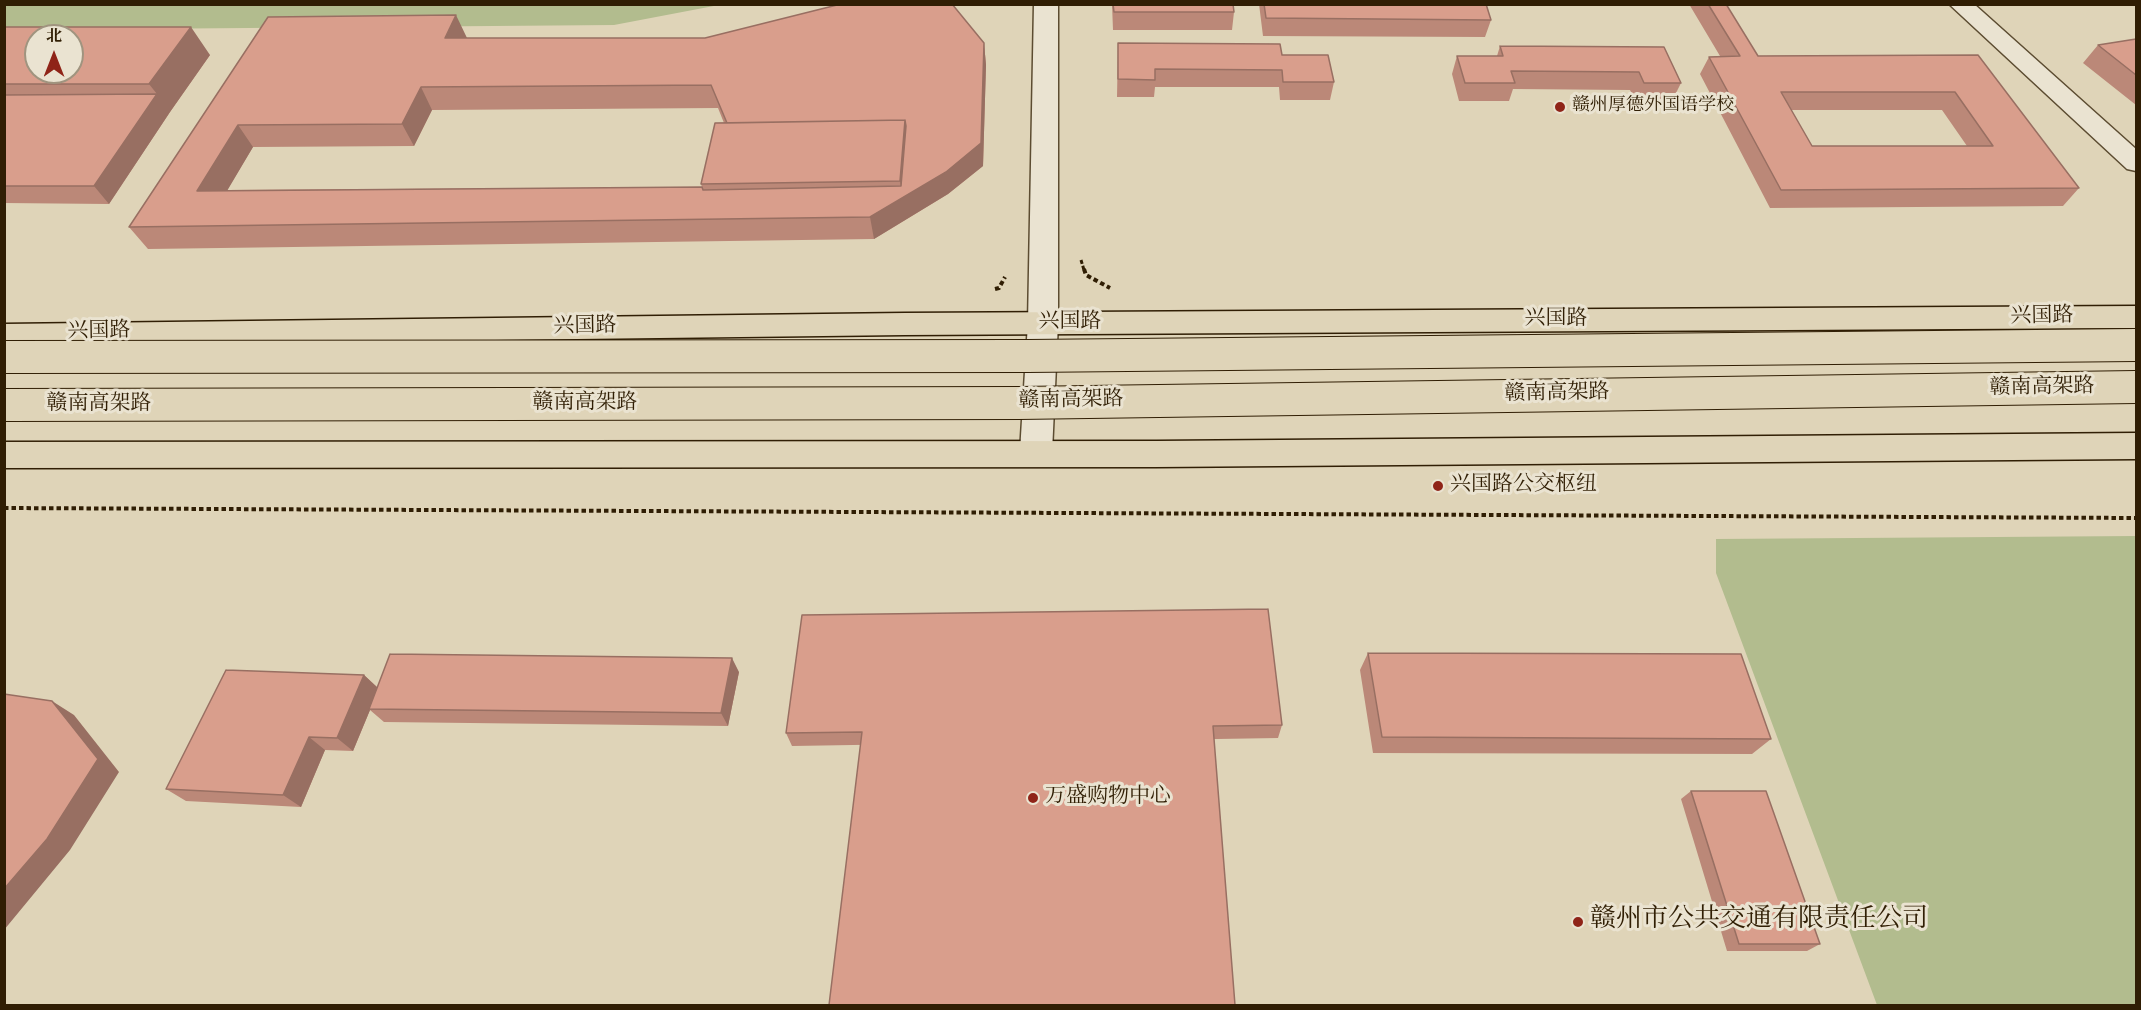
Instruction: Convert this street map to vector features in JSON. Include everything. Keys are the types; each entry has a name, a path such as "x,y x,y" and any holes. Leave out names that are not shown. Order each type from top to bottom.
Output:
{"main road":[{"name":"兴国路","path":"4,335 1043,323 2136,317"},
{"name":"赣南高架路","path":"4,357 1027,356 2136,345"},
{"name":"赣南高架路","path":"4,405 1008,403 2136,387"},
{"path":"4,455 1036,452 1157,454 2136,446"}],"street":[{"path":"1036,452 1043,323 1046,4"},
{"path":"1960,4 2136,163"}],"path":[{"path":"1081,257 1086,275 1108,288 1120,290"},
{"path":"991,291 999,288 1007,274"},
{"path":"4,508 2136,518"}],"green space":[{"path":"4,5 719,5 614,25 84,29 84,24 24,24 24,30 5,30"},
{"path":"2136,536 2136,1005 1877,1005 1716,573 1716,539"}],"building":[{"path":"841,4 952,4 984,43 981,143 946,172 870,217 129,227 268,17 456,15 445,38 705,38","holes":["711,85 727,123 905,120 901,186 703,190 702,187 197,191 238,125 402,124 421,87"]},
{"path":"1113,4 1233,4 1234,12 1114,12"},
{"path":"1264,4 1486,4 1491,20 1266,18"},
{"path":"1708,4 1726,4 1758,56 1978,55 2079,188 1781,190 1709,57 1740,56","holes":["1781,92 1955,92 1993,146 1812,146"]},
{"path":"4,27 24,27 24,84 4,84"},
{"path":"84,27 191,27 149,84 84,84"},
{"path":"2136,39 2136,75 2098,45"},
{"path":"1118,43 1280,44 1282,55 1328,55 1334,82 1283,82 1282,70 1155,69 1155,80 1118,79"},
{"path":"1500,46 1664,47 1681,83 1644,83 1639,72 1511,71 1515,83 1465,83 1457,56 1503,56"},
{"path":"157,94 94,186 4,186 4,95"},
{"path":"905,120 900,181 701,184 715,123"},
{"name":"万盛购物中心","path":"1268,609 1282,725 1213,726 1235,1005 829,1005 862,732 786,733 802,615"},
{"path":"1368,653 1741,654 1771,739 1382,737"},
{"path":"390,654 732,658 721,713 369,709"},
{"path":"226,670 364,675 337,738 309,737 283,795 166,789"},
{"path":"4,694 52,701 98,759 47,839 4,889"},
{"path":"1691,791 1766,791 1820,944 1739,944"}],"place":[{"name":"赣州厚德外国语学校","path":"1560,107"},
{"name":"兴国路公交枢纽","path":"1438,486"},
{"name":"万盛购物中心","path":"1033,798"},
{"name":"赣州市公共交通有限责任公司","path":"1578,922"}]}
